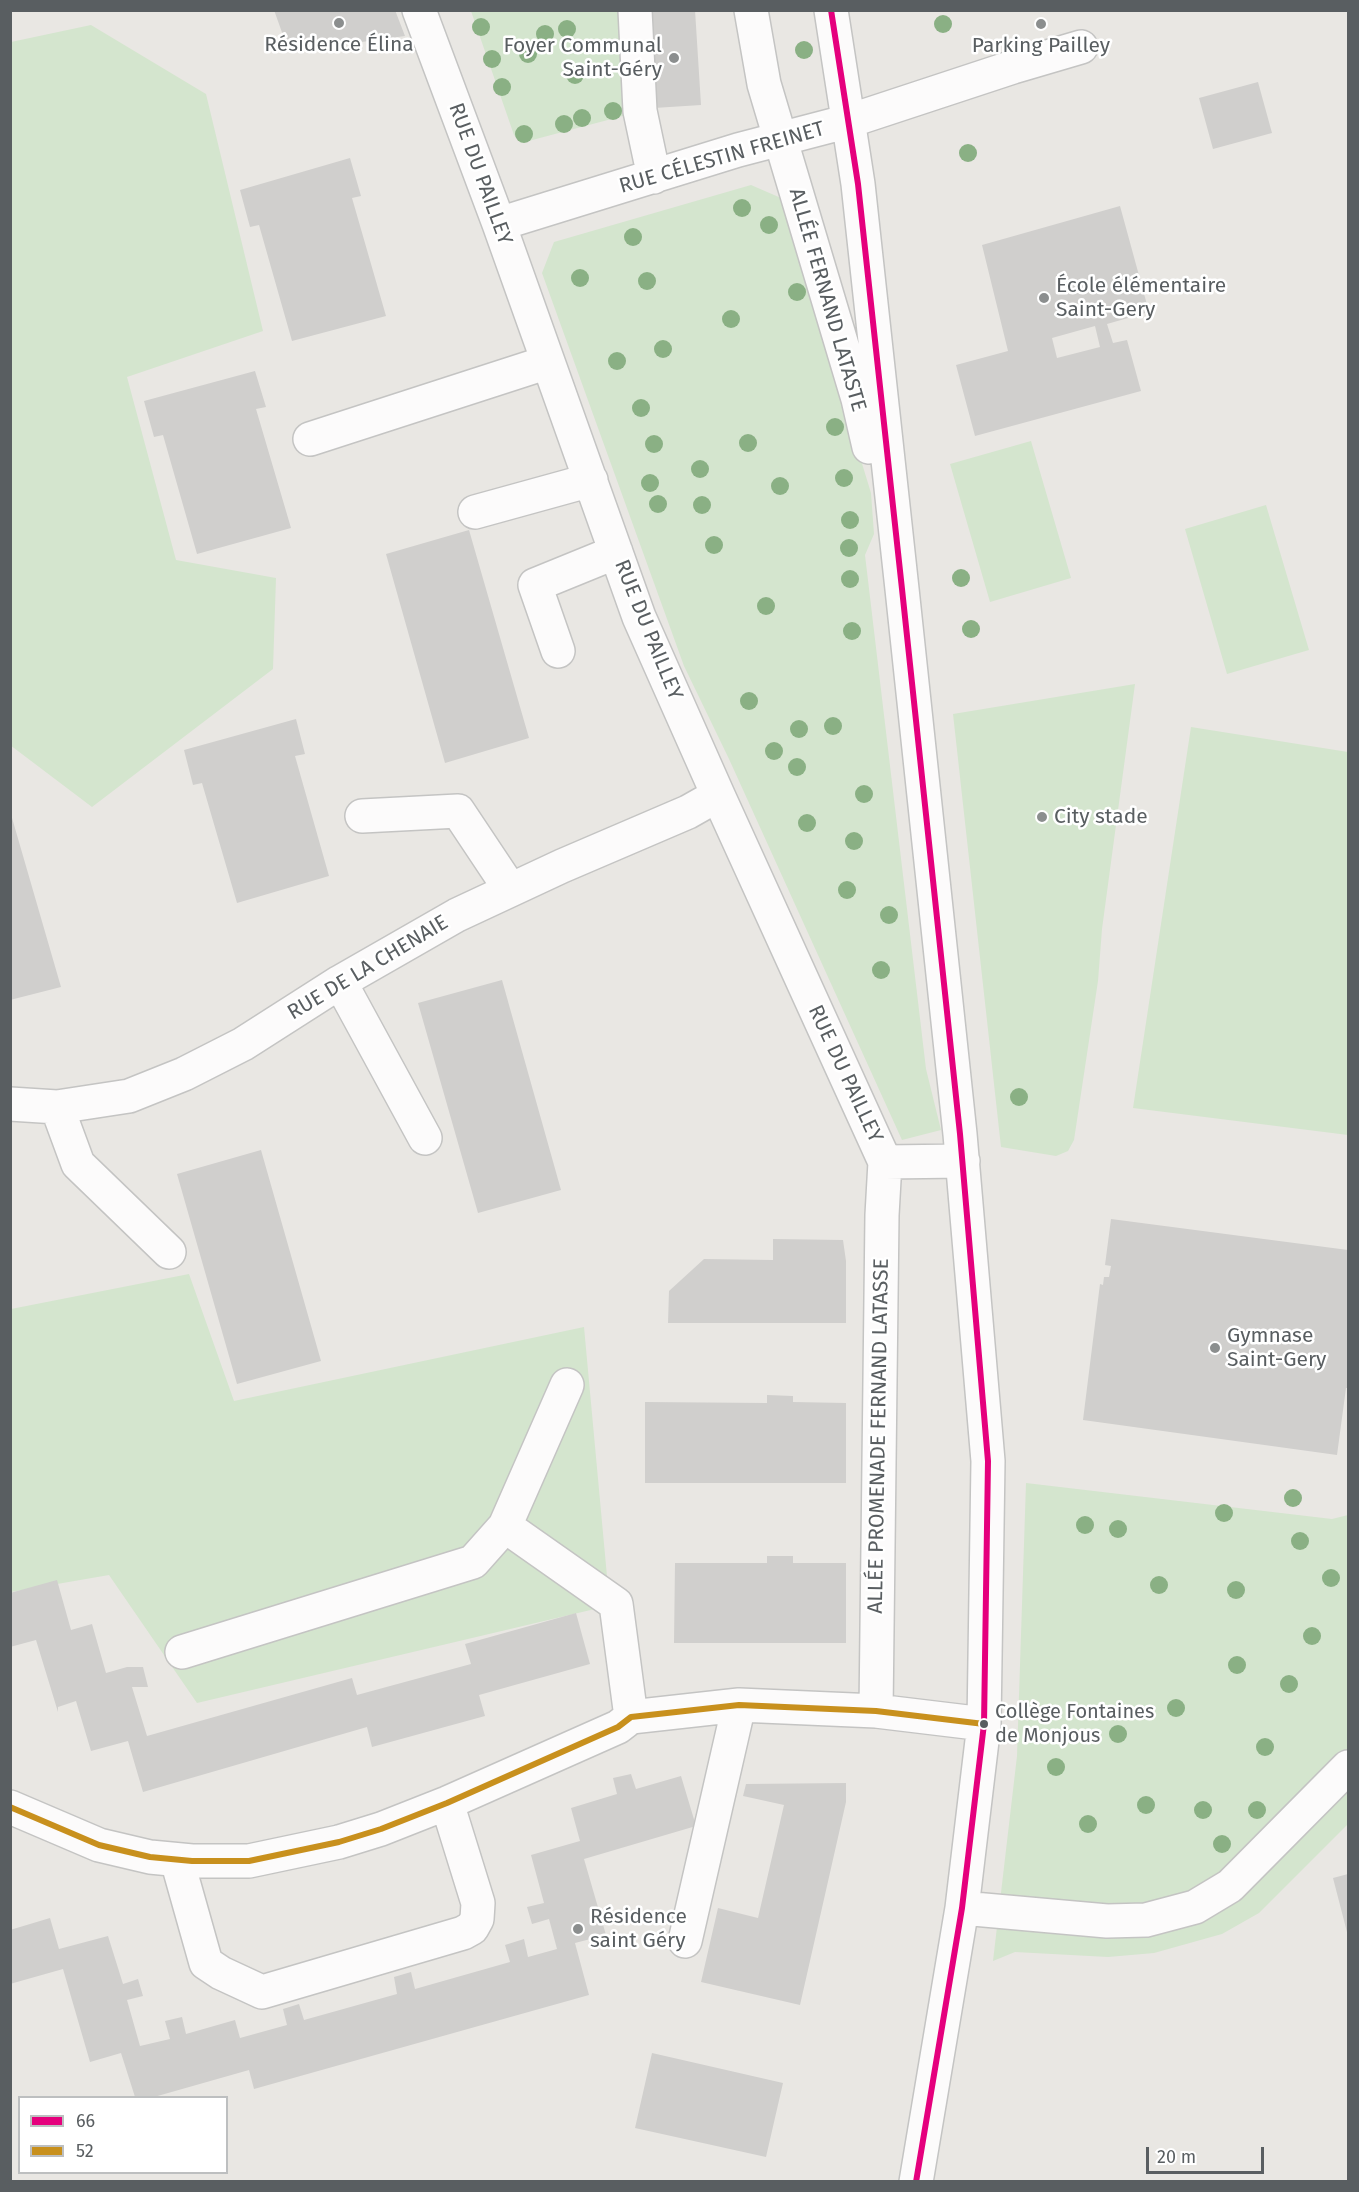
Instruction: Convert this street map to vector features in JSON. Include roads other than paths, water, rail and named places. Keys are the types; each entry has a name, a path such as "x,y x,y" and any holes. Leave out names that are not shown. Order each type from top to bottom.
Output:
{"street":[{"name":"RUE DU PAILLEY","path":"419,10 499,224 639,617 885,1162 963,1161"},
{"path":"635,10 640,111 654,177"},
{"name":"ALLÉE FERNAND LATASTE","path":"751,10 764,84 858,399 902,589"},
{"name":"ALLÉE FERNAND LATASTE","path":"831,10 859,196 902,589 963,1161 988,1461 984,1724 962,1908 916,2181"},
{"name":"RUE CÉLESTIN FREINET","path":"499,224 781,139 849,121 1081,47"},
{"path":"310,438 548,362"},
{"path":"475,512 591,480"},
{"path":"558,651 535,585 616,552"},
{"name":"RUE DE LA CHENAIE","path":"10,1104 57,1107 129,1096 184,1074 243,1044 340,982 457,915 510,889 688,812 718,795"},
{"path":"362,816 458,811 510,889"},
{"path":"340,982 425,1138"},
{"path":"57,1107 78,1164 168,1252"},
{"name":"ALLÉE PROMENADE FERNAND LATASSE","path":"876,1711 882,1215 885,1162"},
{"path":"182,1652 473,1562 505,1526 567,1385"},
{"path":"505,1526 616,1604 631,1717"},
{"path":"10,1807 99,1845 150,1857 177,1860 249,1861 328,1844 381,1829 447,1803 618,1727 631,1717 739,1705 876,1711 984,1724"},
{"path":"685,1941 739,1705"},
{"path":"962,1908 1107,1921 1146,1920 1195,1907 1230,1886 1348,1767"},
{"path":"177,1860 206,1963 221,1973 262,1992 463,1933 472,1928 477,1919 478,1904 447,1803"}],"place":[{"name":"Résidence Élina","path":"339,23"},
{"name":"Parking Pailley","path":"1041,24"},
{"name":"Foyer Communal Saint-Géry","path":"674,58"},
{"name":"École élémentaire Saint-Gery","path":"1044,298"},
{"name":"City stade","path":"1042,817"},
{"name":"Gymnase Saint-Gery","path":"1215,1348"},
{"name":"Collège Fontaines de Monjous","path":"984,1724"},
{"name":"Résidence saint Géry","path":"578,1929"}]}
